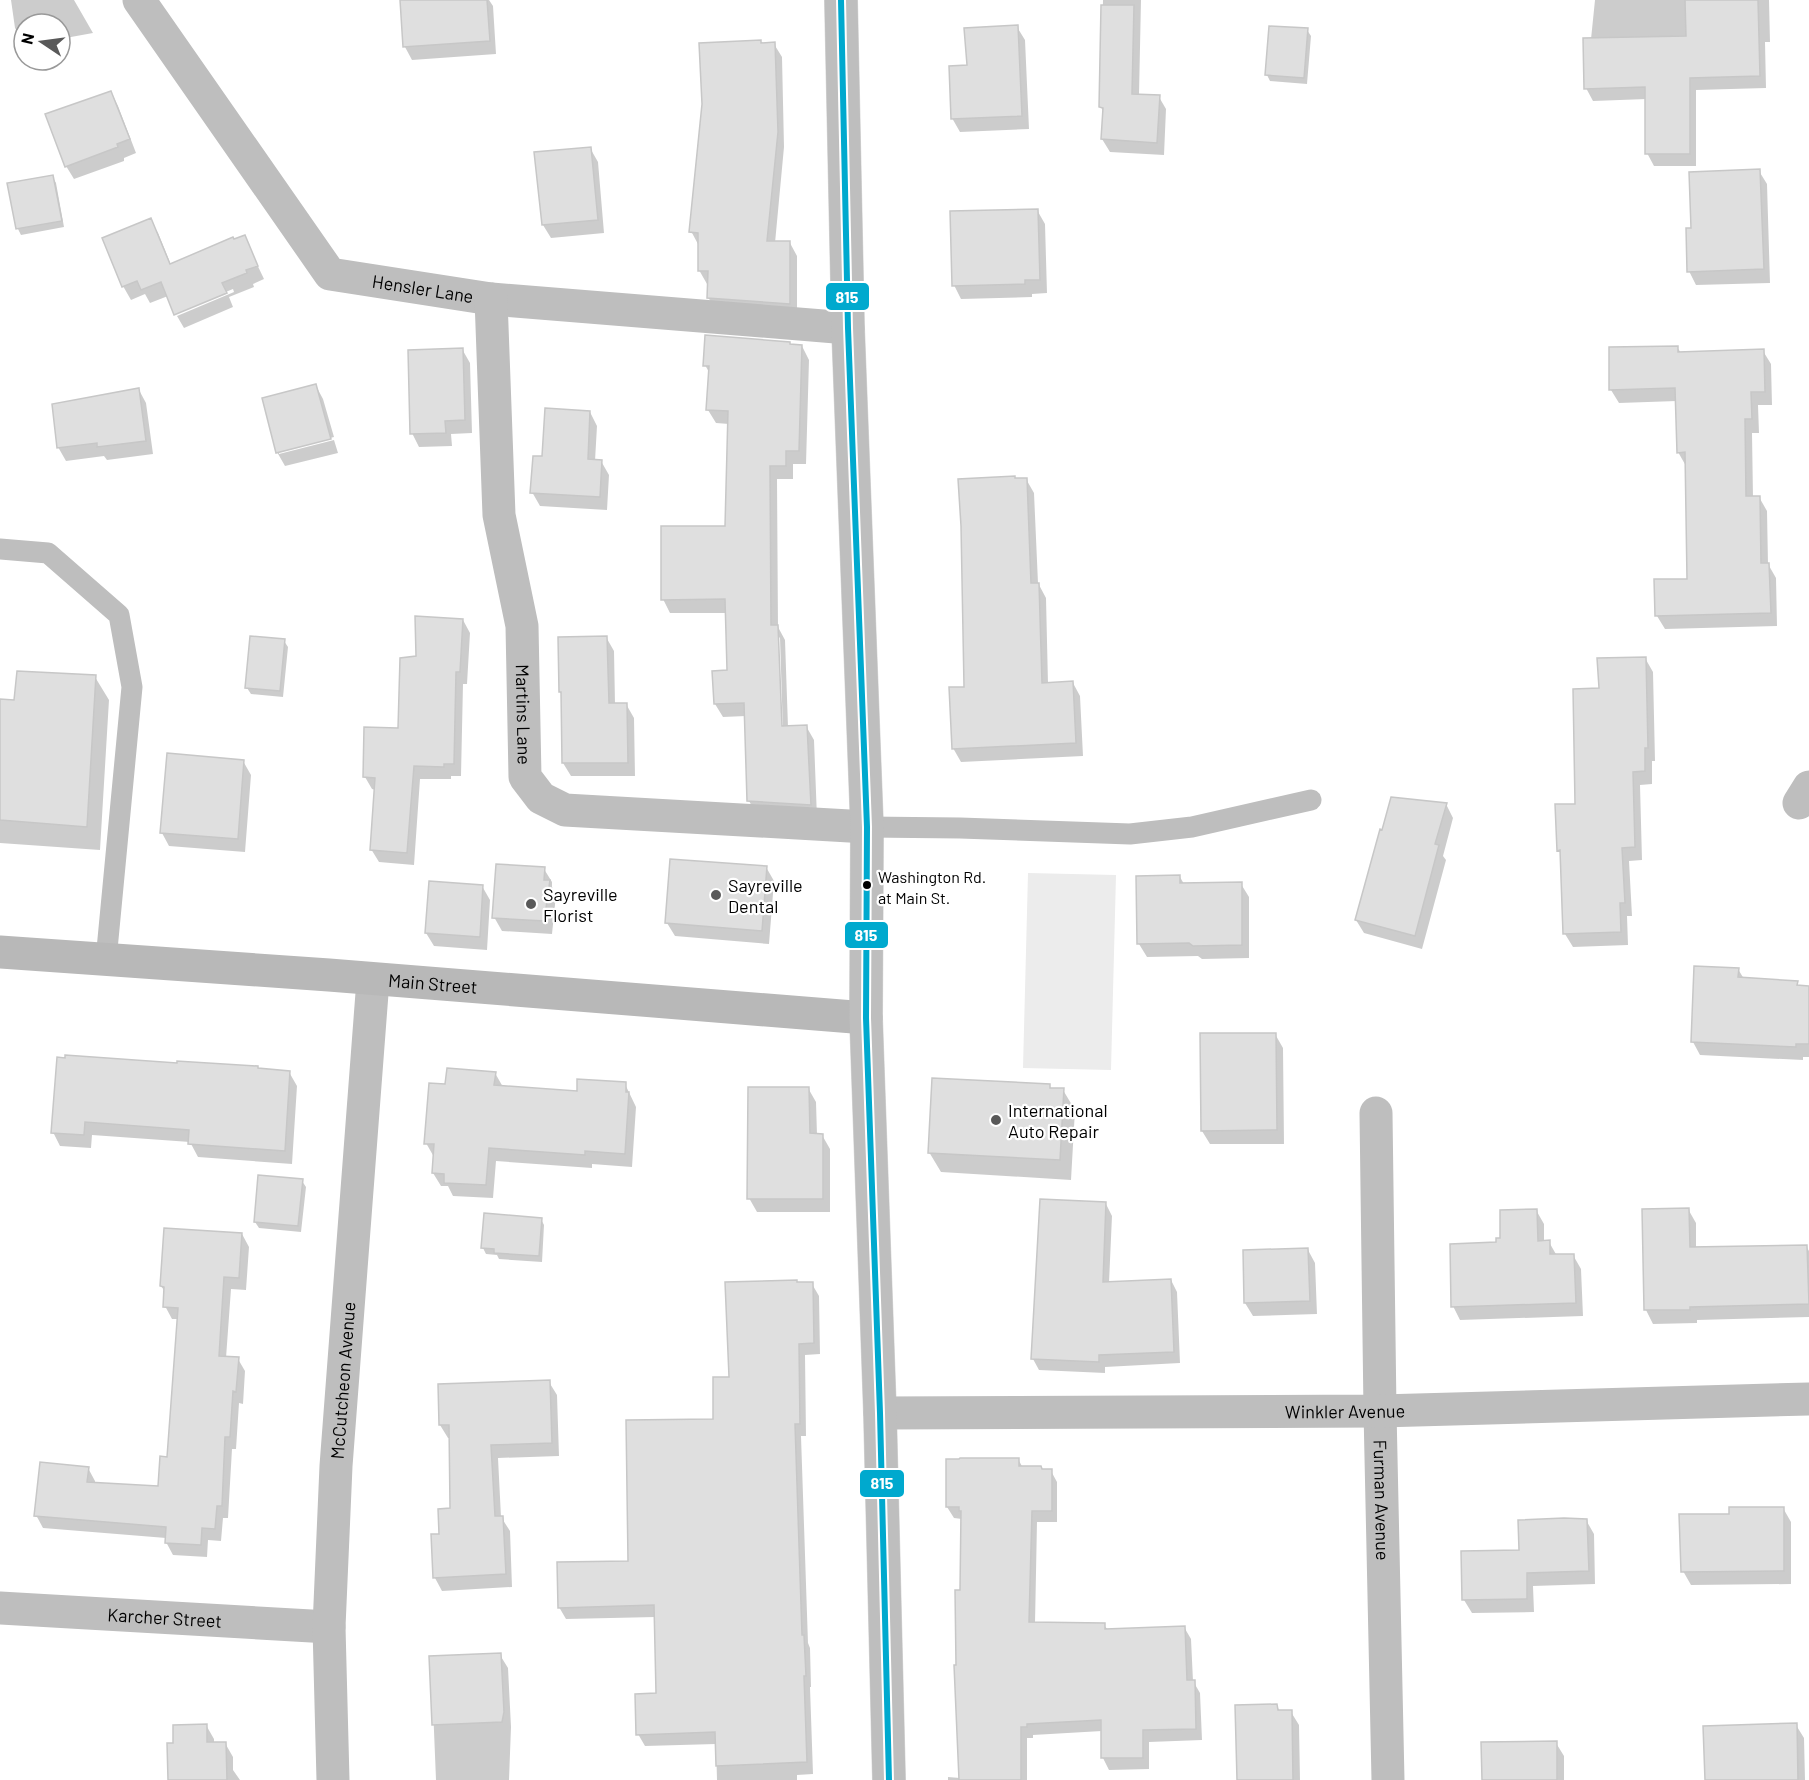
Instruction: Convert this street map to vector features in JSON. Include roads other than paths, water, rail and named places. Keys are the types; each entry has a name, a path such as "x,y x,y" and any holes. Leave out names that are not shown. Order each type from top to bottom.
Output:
{"main road":[{"name":"Main Street","path":"0,952 866,1018"}],"street":[{"name":"Hensler Lane","path":"139,0 330,274 491,299 848,328"},
{"path":"841,0 848,328 867,827 866,1018 880,1413 889,1780"},
{"name":"Martins Lane","path":"491,299 499,515 522,626 525,777 541,798 565,810 867,827"},
{"name":"McCutcheon Avenue","path":"333,1780 328,1627 336,1466 373,980"},
{"name":"Furman Avenue","path":"1376,1113 1388,1780"},
{"name":"Winkler Avenue","path":"880,1413 1380,1411 1809,1399"},
{"name":"Karcher Street","path":"0,1608 328,1627"}],"lane":[{"path":"0,549 48,553 120,615 132,687 106,960"},
{"path":"867,827 1130,834 1192,827 1311,800"}],"place":[{"name":"Washington Rd. at Main St.","path":"867,885"},
{"name":"Sayreville Dental","path":"716,895"},
{"name":"Sayreville Florist","path":"531,904"},
{"name":"International Auto Repair","path":"996,1120"}]}
